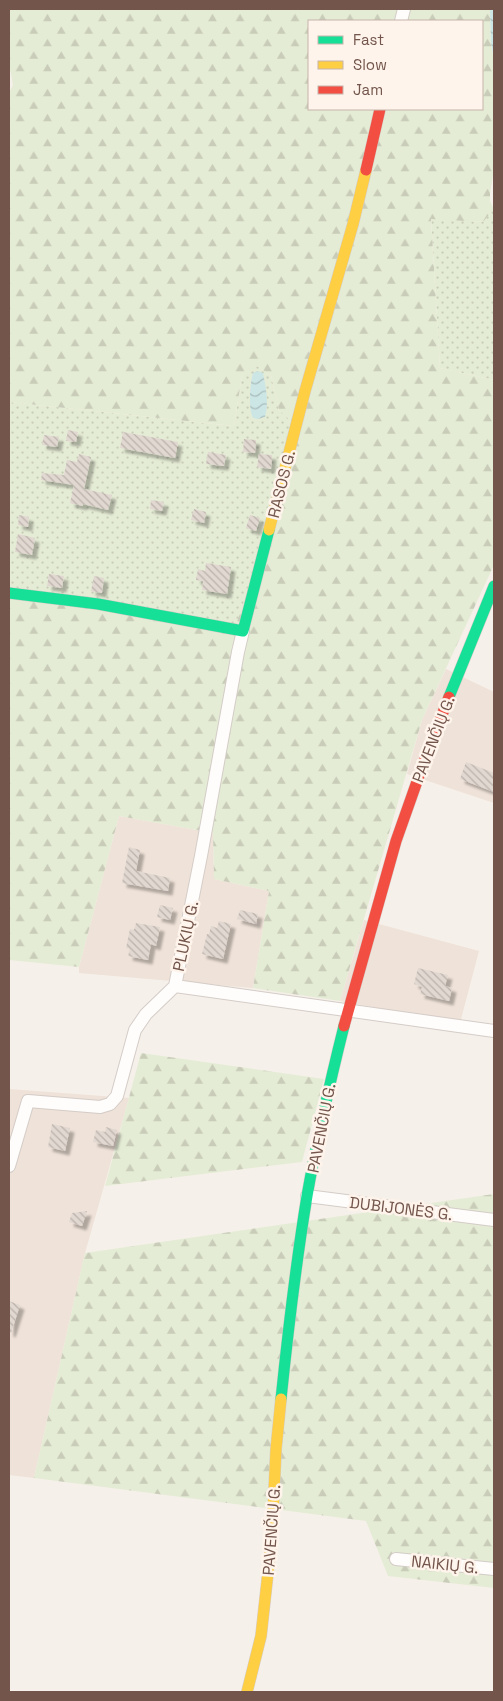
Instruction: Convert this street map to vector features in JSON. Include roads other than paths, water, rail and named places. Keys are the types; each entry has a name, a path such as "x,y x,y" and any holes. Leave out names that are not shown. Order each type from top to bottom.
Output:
{"street":[{"name":"RASOS G.","path":"243,631 305,391 353,224 380,110"},
{"name":"PAVENČIŲ G.","path":"247,1692 261,1636 272,1536 276,1450 288,1330 308,1196 325,1103 347,1011 396,841 426,756 494,586"},
{"path":"9,592 77,600 150,612 243,631"},
{"name":"PLUKIŲ G.","path":"9,1166 28,1101 100,1107 110,1104 117,1096 135,1030 146,1014 175,986 202,856 243,631"},
{"path":"175,986 494,1031"},
{"name":"DUBIJONĖS G.","path":"308,1196 494,1220"},
{"name":"NAIKIŲ G.","path":"396,1559 494,1569"}],"water":[{"path":"490,9 494,9 494,59 491,43"},
{"path":"258,371 263,373 267,400 265,417 258,419 253,418 251,414 250,396 253,373"}]}
